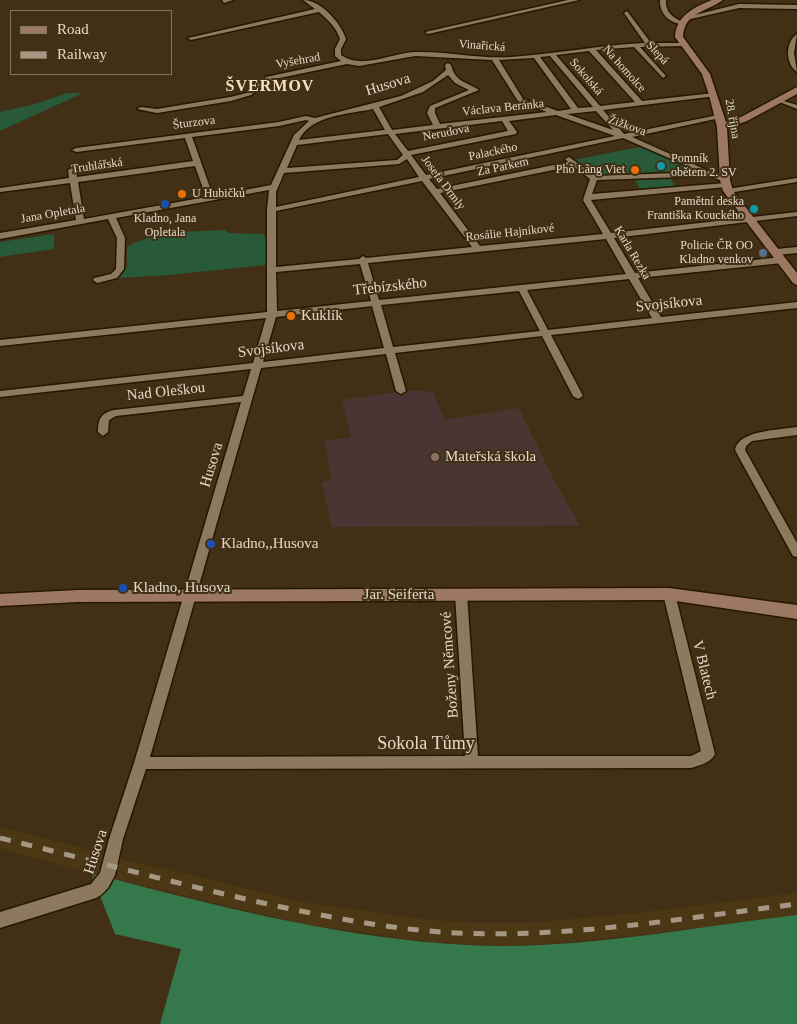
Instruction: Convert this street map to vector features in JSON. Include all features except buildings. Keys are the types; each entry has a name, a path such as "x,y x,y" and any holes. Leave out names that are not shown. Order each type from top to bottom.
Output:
{"street":[{"path":"306,0 320,10 342,35 342,43 337,53 341,59 347,62"},
{"path":"428,32 576,0"},
{"path":"663,0 662,6 667,15 673,20 683,21 739,6 797,7"},
{"path":"683,21 706,5 719,0"},
{"path":"191,38 320,10"},
{"path":"627,13 649,45"},
{"path":"247,18 254,24"},
{"name":"28. října","path":"683,21 678,30 684,44 706,74 720,116 726,186"},
{"path":"797,36 790,53 797,70"},
{"name":"Vinařická","path":"347,62 368,63 404,56 429,54 495,59 536,58 591,49 684,44"},
{"name":"Slepá","path":"635,46 663,76"},
{"name":"Na homolce","path":"591,49 640,104"},
{"path":"429,54 445,61 448,66 448,72 459,84 476,90 432,107 431,113 438,127"},
{"name":"Sokolská","path":"552,55 622,136"},
{"path":"536,58 576,111"},
{"name":"Žižkova","path":"495,59 520,100 669,154 709,174 726,186"},
{"name":"Vyšehrad","path":"141,109 157,111 231,99 248,94 268,78 347,62"},
{"name":"Husova","path":"0,920 96,890 103,883 142,763 188,597 272,314 272,210 274,187 294,143 302,130 315,120 375,106 419,92 434,84 448,72"},
{"path":"722,127 744,119 797,90"},
{"name":"Václava Beránka","path":"294,143 714,95"},
{"path":"778,100 797,107"},
{"name":"Josefa Drmly","path":"375,106 390,132 477,248"},
{"name":"Palackého","path":"272,210 720,116"},
{"name":"Šturzova","path":"76,150 279,124 306,118 315,120"},
{"name":"Nerudova","path":"281,171 398,162 411,152 514,132 504,119"},
{"path":"188,135 210,198"},
{"path":"557,150 594,178 709,174"},
{"name":"Truhlářská","path":"0,190 197,163"},
{"name":"Za Parkem","path":"436,192 574,163"},
{"path":"72,170 72,181 80,221"},
{"path":"594,178 587,197 797,180"},
{"path":"726,186 797,281"},
{"name":"Jana Opletala","path":"0,236 274,187"},
{"name":"Karla Rezka","path":"587,197 607,236 658,320"},
{"name":"Rosálie Hajníkové","path":"272,270 364,259 607,236 797,214"},
{"path":"97,280 114,276 120,268 121,238 111,216"},
{"name":"Třebízského","path":"0,344 632,277 780,256 797,250"},
{"path":"364,259 401,391"},
{"path":"522,288 578,396"},
{"name":"Svojsíkova","path":"0,394 797,305"},
{"name":"Nad Oleškou","path":"103,432 103,419 105,416 114,413 247,399"},
{"path":"797,431 750,438 739,447 744,461 797,553"},
{"name":"Boženy Němcové","path":"461,594 472,763"},
{"name":"Jar. Seiferta","path":"0,600 78,596 669,594 797,612"},
{"name":"V Blatech","path":"669,594 708,754"},
{"name":"Sokola Tůmy","path":"142,763 691,762 701,759 708,754"}],"shaded area":[{"name":"Mateřská škola","path":"408,390 433,392 445,420 519,408 554,480 580,526 332,527 322,482 332,480 324,441 351,437 342,400"},
{"path":"0,827 135,862 308,903 431,920 527,923 637,913 797,893 797,915 643,935 560,943 505,946 429,942 303,924 37,859 0,848"}],"green space":[{"path":"67,93 83,93 0,131 0,112 35,104"},
{"path":"644,146 699,171 596,176 574,160"},
{"path":"671,179 676,188 641,191 635,180"},
{"path":"225,230 229,233 264,234 267,246 266,265 119,278 127,266 127,247 138,241 175,233"},
{"path":"54,234 54,249 0,257 0,242"},
{"path":"91,873 192,899 295,922 347,932 451,944 503,946 576,943 797,915 797,1024 160,1024 181,949 115,934"}],"railway":[{"path":"0,838 272,905 364,923 457,933 500,934 585,930 797,904"}],"place":[{"name":"Pomník obětem 2. SV","path":"661,166"},
{"name":"Phõ Lãng Viet","path":"635,170"},
{"name":"U Hubičků","path":"182,194"},
{"name":"Kladno, Jana Opletala","path":"165,204"},
{"name":"Pamětní deska Františka Kouckého","path":"754,209"},
{"name":"Policie ČR OO Kladno venkov","path":"763,253"},
{"name":"Kuklík","path":"291,316"},
{"name":"Mateřská škola","path":"435,457"},
{"name":"Kladno,,Husova","path":"211,544"},
{"name":"Kladno, Husova","path":"123,588"}],"district":[{"name":"ŠVERMOV","path":"270,87"}]}
